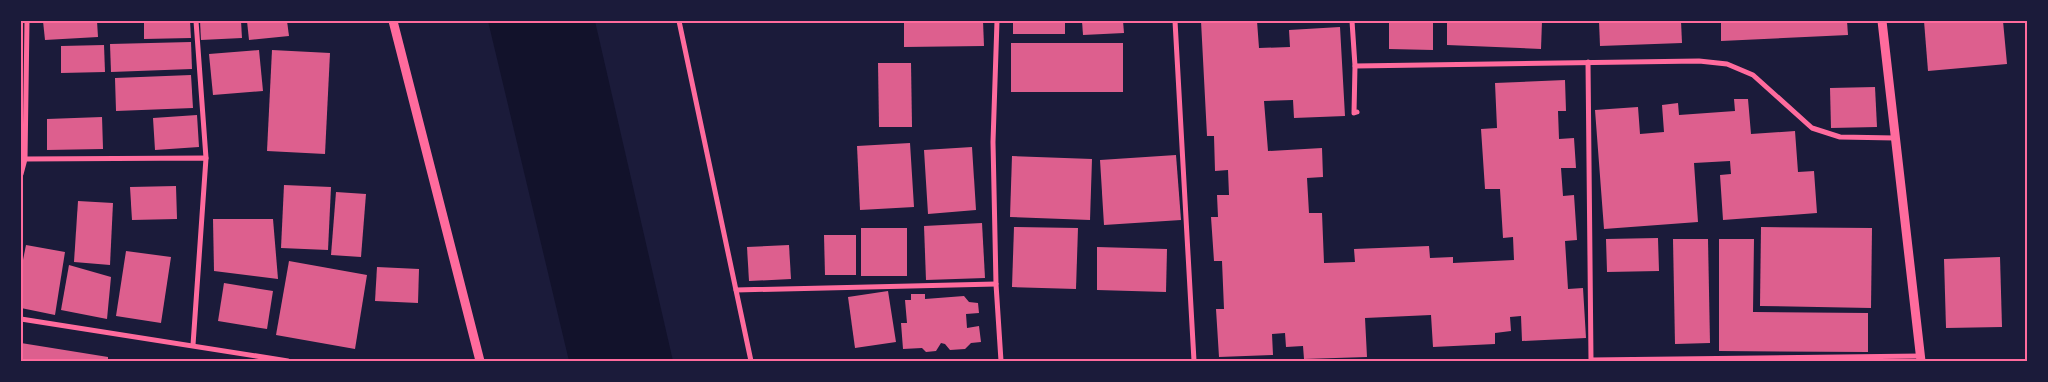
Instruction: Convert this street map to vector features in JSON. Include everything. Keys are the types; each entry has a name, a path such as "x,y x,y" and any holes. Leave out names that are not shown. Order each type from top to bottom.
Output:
{"street":[{"path":"21,174 25,159 27,21"},
{"path":"194,345 206,158 196,21"},
{"path":"393,21 480,361"},
{"path":"679,21 751,361"},
{"path":"997,21 993,142 996,284 1001,361"},
{"path":"1175,21 1194,361"},
{"path":"1352,21 1355,66 1354,113 1357,112"},
{"path":"1588,62 1591,360 1921,359 1882,21"},
{"path":"1355,66 1699,61 1727,64 1753,75 1812,128 1840,137 1895,138"},
{"path":"25,159 206,158"},
{"path":"736,290 996,284"},
{"path":"21,319 288,361"}],"shaded area":[{"path":"21,21 28,21 25,142 21,142"},
{"path":"488,21 595,21 673,361 569,361"}],"building":[{"path":"43,21 97,21 98,37 45,40"},
{"path":"144,21 190,21 191,38 144,39"},
{"path":"200,21 241,21 242,38 201,40"},
{"path":"247,21 287,21 289,36 249,40"},
{"path":"904,21 983,21 984,46 904,47"},
{"path":"1013,21 1065,21 1065,34 1013,34"},
{"path":"1082,21 1123,21 1124,33 1083,35"},
{"path":"1201,21 1257,21 1259,48 1290,47 1289,30 1340,27 1345,116 1294,118 1293,100 1264,101 1268,151 1322,148 1323,177 1307,178 1309,213 1322,213 1324,263 1355,262 1354,249 1429,246 1430,258 1453,257 1453,263 1514,260 1513,237 1503,238 1500,189 1485,189 1481,129 1497,128 1495,83 1565,80 1566,111 1558,111 1559,139 1574,138 1576,168 1561,168 1563,196 1574,195 1577,240 1565,241 1568,289 1583,288 1586,338 1522,341 1521,316 1510,317 1511,331 1495,333 1495,344 1433,347 1431,315 1365,318 1367,357 1304,359 1303,346 1286,347 1285,333 1272,334 1273,355 1219,357 1216,309 1224,309 1222,261 1214,261 1211,217 1218,217 1217,195 1229,195 1228,170 1215,171 1214,136 1207,136"},
{"path":"1389,21 1433,21 1433,50 1389,49"},
{"path":"1447,21 1542,21 1541,49 1447,45"},
{"path":"1599,21 1681,21 1682,43 1600,46"},
{"path":"1721,21 1847,21 1848,35 1721,41"},
{"path":"1924,21 2003,21 2007,64 1928,71"},
{"path":"191,42 192,69 111,72 110,44"},
{"path":"1011,43 1123,43 1123,92 1011,92"},
{"path":"104,45 105,72 61,73 61,46"},
{"path":"259,50 263,91 213,95 209,54"},
{"path":"272,50 330,53 325,154 267,151"},
{"path":"878,63 911,63 912,127 879,127"},
{"path":"191,75 193,108 116,111 115,78"},
{"path":"1875,87 1877,127 1831,128 1830,88"},
{"path":"1734,99 1748,99 1751,134 1795,131 1798,172 1814,171 1817,213 1723,220 1720,175 1731,174 1730,161 1694,163 1698,222 1604,229 1595,110 1638,107 1640,134 1664,132 1662,105 1678,103 1679,115 1735,111"},
{"path":"197,115 199,147 155,150 153,118"},
{"path":"102,117 103,149 47,150 47,119"},
{"path":"910,143 914,207 860,210 857,146"},
{"path":"972,147 976,210 928,214 924,150"},
{"path":"1176,155 1181,220 1104,225 1100,160"},
{"path":"1012,156 1092,159 1090,220 1010,217"},
{"path":"284,185 331,187 328,250 281,248"},
{"path":"176,186 177,219 132,220 130,187"},
{"path":"336,192 366,194 361,257 331,255"},
{"path":"78,201 113,203 110,265 74,262"},
{"path":"213,219 273,219 278,279 214,271"},
{"path":"982,223 985,278 926,280 924,226"},
{"path":"1014,227 1078,228 1076,289 1012,287"},
{"path":"1761,227 1872,228 1871,308 1760,306"},
{"path":"861,228 907,228 907,276 861,276"},
{"path":"824,235 856,235 856,275 825,275"},
{"path":"1658,238 1659,271 1607,272 1606,239"},
{"path":"1673,239 1708,239 1710,343 1675,344"},
{"path":"1719,239 1754,239 1753,312 1868,313 1868,352 1719,351"},
{"path":"26,245 65,252 55,315 21,308 21,270"},
{"path":"789,245 791,279 749,281 747,247"},
{"path":"1097,247 1167,249 1166,292 1097,290"},
{"path":"126,251 171,257 161,323 116,316"},
{"path":"2000,257 2002,327 1946,328 1944,259"},
{"path":"289,261 367,275 355,349 276,335"},
{"path":"69,265 111,277 107,319 61,310"},
{"path":"377,267 419,269 418,303 375,301"},
{"path":"224,283 273,291 267,329 218,321"},
{"path":"888,291 896,342 855,348 848,297"},
{"path":"911,294 925,294 925,299 964,296 969,302 978,303 979,313 966,314 967,328 979,326 981,342 971,343 965,349 950,350 945,344 941,343 936,351 926,352 922,348 903,349 901,323 907,323 905,300 911,300"},
{"path":"21,343 108,357 108,361 21,361"}]}
